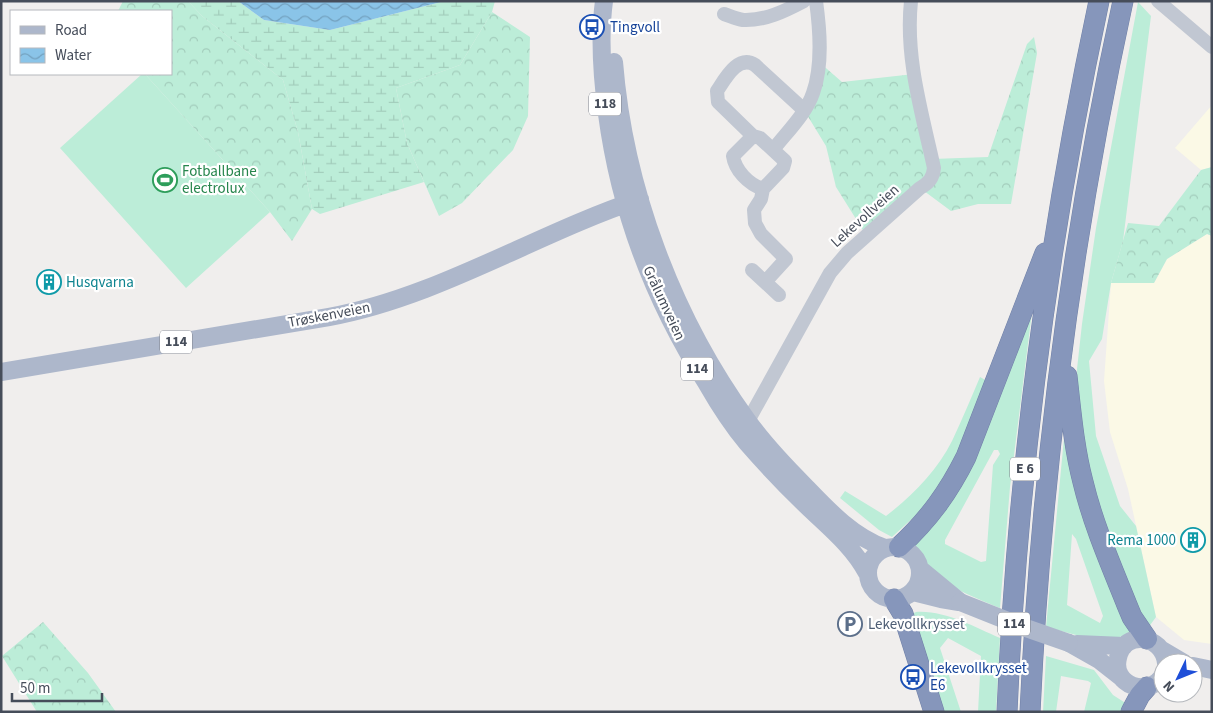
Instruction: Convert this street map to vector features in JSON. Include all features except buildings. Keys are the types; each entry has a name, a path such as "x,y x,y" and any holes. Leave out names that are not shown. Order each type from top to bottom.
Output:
{"highway":[{"name":"E 6","path":"1007,712 1014,591 1037,363 1056,228 1080,95 1100,1"},
{"name":"E 6","path":"1030,712 1042,530 1063,345 1091,165 1123,1"},
{"name":"E 6","path":"892,547 934,511 953,484 963,465 1039,266 1056,228"},
{"name":"E 6","path":"1063,345 1074,440 1083,483 1098,529 1132,617 1159,651"},
{"path":"903,596 902,614 934,712"},
{"path":"1131,712 1140,695 1153,685"}],"main road":[{"name":"Grålumveien","path":"604,1 602,17 603,90 616,170 633,202 693,332 715,371 748,421 780,461 841,521 862,537 892,547"},
{"name":"Grålumveien","path":"612,1 616,89 633,202 642,255 663,307 688,355 727,417 779,477 839,536 859,559 868,573"},
{"name":"Trøskenveien","path":"1,372 328,318 367,309 436,284 584,220 633,202"},
{"name":"114","path":"892,547 908,550 915,556 920,569 960,602"},
{"path":"868,573 872,557 892,547"},
{"path":"903,596 920,577 920,569"},
{"name":"114","path":"868,573 869,581 873,588 886,598 903,596 960,602 1023,627 1091,650 1133,687 1153,682"},
{"name":"114","path":"1091,650 1124,646 1135,640 1159,651"},
{"path":"1122,678 1118,672 1117,658 1124,646"}],"street":[{"path":"724,14 741,20 763,18 804,1"},
{"path":"773,150 804,110 813,93 819,62 820,29 816,1"},
{"name":"Lekevollveien","path":"747,442 748,421 830,273 847,253 920,188 927,184 933,176 934,168 910,58 908,22 911,1"},
{"path":"1160,2 1212,47"},
{"path":"765,282 786,259 761,234 755,223 754,210 763,189 783,168 784,161 760,138 753,136 718,102 717,91 730,73 745,62 755,65 804,110"},
{"path":"753,136 733,156 735,166 754,186 763,189"},
{"path":"752,270 779,296"}],"shaded area":[{"path":"1212,105 1212,167 1201,170 1175,148"},
{"path":"1207,234 1212,236 1212,644 1184,640 1156,617 1128,489 1110,432 1104,381 1111,283 1154,283 1167,259"}],"green space":[{"path":"123,1 188,1 202,16 283,80 298,132 312,209 292,241 270,212 146,75 172,75 172,10 118,10"},
{"path":"188,1 238,1 264,20 330,30 445,1 495,1 492,12 460,65 396,88 407,143 424,182 320,214 312,209 298,132 283,80 202,16"},
{"path":"1138,2 1151,16 1123,241 1111,283 1102,339 1089,361 1096,436 1120,506 1136,526 1156,617 1148,628 1134,609 1094,501 1078,415 1077,369 1096,228"},
{"path":"492,12 530,37 528,116 513,150 462,203 439,216 407,143 396,88 460,65"},
{"path":"1034,37 1037,53 1011,204 978,204 951,211 920,188 866,235 836,187 826,146 804,110 819,62 842,82 914,74 932,159 988,157 1027,44"},
{"name":"Fotballbane electrolux","path":"141,75 146,75 270,212 186,288 60,148"},
{"path":"1212,167 1212,236 1207,234 1167,259 1154,283 1111,283 1128,223 1159,226 1201,170"},
{"path":"1033,304 1010,487 1000,608 982,601 943,580 929,568 913,546","holes":["994,450 998,450 1000,454 993,465 986,561 981,562 945,544 945,540"]},
{"path":"980,377 989,382 959,456 926,506 892,537 879,530 840,498 845,491 886,516 896,508 923,482 939,463 956,433"},
{"path":"1066,417 1131,632 1113,640 1095,640 1046,627","holes":["1072,534 1076,539 1103,616 1100,623 1067,605"]},
{"path":"916,612 948,616 1000,638 996,712 978,712 981,656 948,638 940,648 961,712 939,712 910,615"},
{"path":"43,622 88,673 116,712 37,712 2,656"},
{"path":"1046,656 1094,670 1113,695 1127,704 1125,712 1084,712 1091,683 1061,676 1056,712 1043,712"}],"water":[{"path":"238,1 445,1 330,30 264,20"}],"place":[{"name":"Tingvoll","path":"592,27"},
{"name":"Fotballbane electrolux","path":"165,180"},
{"name":"Husqvarna","path":"49,282"},
{"name":"Rema 1000","path":"1193,540"},
{"name":"Lekevollkrysset","path":"850,624"},
{"name":"Lekevollkrysset E6","path":"913,677"}]}
